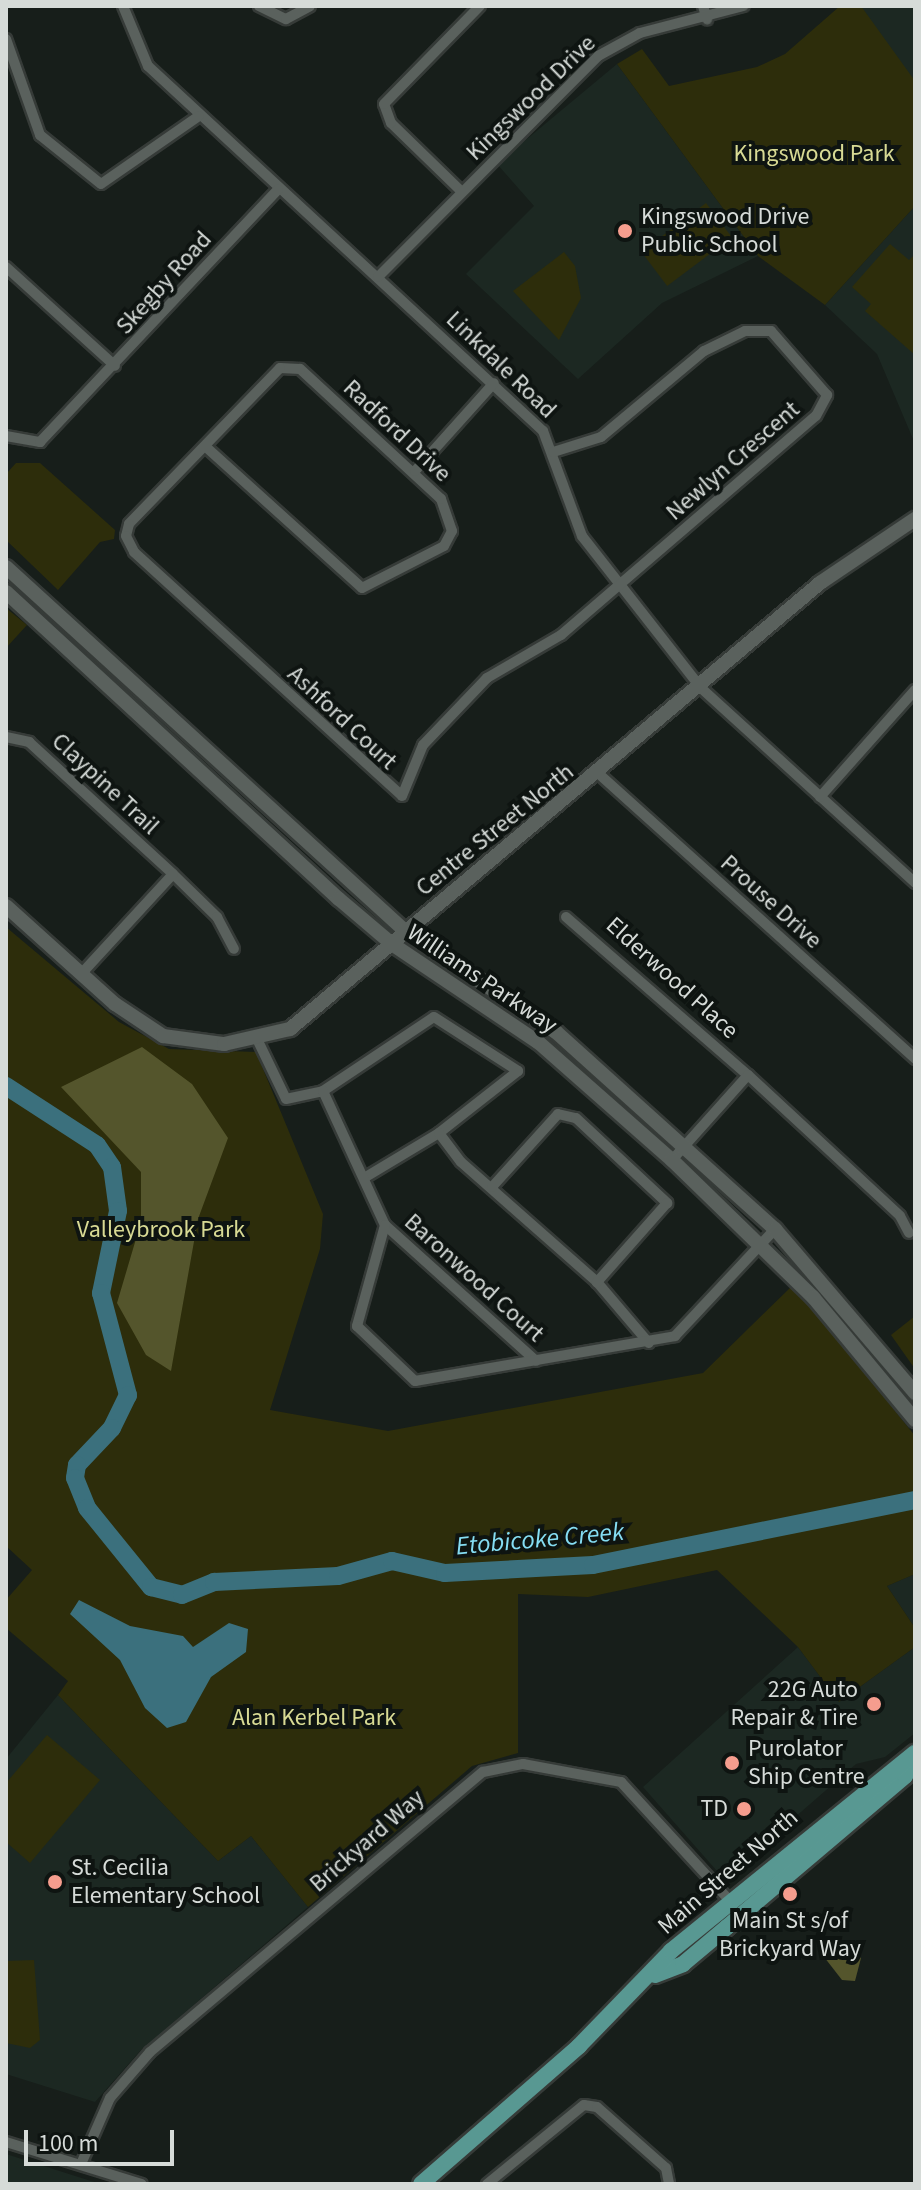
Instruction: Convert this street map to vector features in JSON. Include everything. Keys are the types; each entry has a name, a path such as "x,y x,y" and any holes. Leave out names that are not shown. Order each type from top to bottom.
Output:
{"main road":[{"name":"Centre Street North","path":"6,906 82,973 163,1036 258,1041 313,1014 405,931 599,774 861,551 915,519"},
{"name":"Williams Parkway","path":"6,567 405,931 556,1032 775,1229 915,1393"},
{"name":"Williams Parkway","path":"6,592 392,944 538,1042 672,1160 761,1243 915,1420"},
{"name":"Main Street North","path":"421,2184 654,1976 730,1901 915,1755"},
{"name":"Main Street North","path":"654,1976 683,1964 727,1927 905,1776 915,1755"}],"street":[{"name":"Linkdale Road","path":"123,6 148,66 543,431 582,536 615,587 701,688 915,883"},
{"path":"259,6 286,19 310,6"},
{"path":"462,192 391,123 384,104 480,6"},
{"path":"703,6 707,19"},
{"name":"Kingswood Drive","path":"378,277 598,56 640,33 707,19 744,6"},
{"path":"6,39 40,135 101,184 199,116"},
{"name":"Skegby Road","path":"6,267 115,366 278,189"},
{"name":"Newlyn Crescent","path":"553,452 601,437 704,351 745,331 771,331 822,384 827,395 816,416 615,587"},
{"path":"6,436 40,442 115,366"},
{"name":"Radford Drive","path":"290,367 415,471 441,499 451,537 362,588 206,447 269,376 290,367"},
{"path":"415,471 494,383"},
{"name":"Ashford Court","path":"206,447 129,524 129,546 395,794 407,793 423,745 487,678 561,635 615,587"},
{"path":"820,797 915,690"},
{"name":"Claypine Trail","path":"6,737 29,742 173,874 217,917 234,949"},
{"name":"Prouse Drive","path":"599,774 915,1059"},
{"path":"82,973 173,874"},
{"name":"Elderwood Place","path":"566,917 748,1075 900,1216 909,1233"},
{"path":"258,1041 286,1099 323,1091 434,1017 518,1071 439,1133 364,1178"},
{"path":"672,1160 748,1075"},
{"name":"Baronwood Court","path":"323,1091 385,1225 536,1361"},
{"path":"492,1187 558,1114 576,1118 667,1203 597,1282"},
{"path":"439,1133 492,1187 597,1282 649,1343"},
{"name":"Baronwood Court","path":"385,1225 357,1326 415,1381 649,1343 675,1336 775,1229"},
{"name":"Brickyard Way","path":"81,2164 110,2098 150,2052 483,1772 523,1764 621,1782 730,1901"},
{"path":"487,2184 584,2105 597,2107 666,2168 669,2184"},
{"path":"6,2142 142,2184"}],"shaded area":[{"path":"860,6 915,6 915,84"},
{"name":"Kingswood Drive Public School","path":"617,64 758,256 662,303 578,379 466,274 534,206 497,164"},
{"path":"915,206 913,439 877,354 825,305"},
{"path":"915,1574 915,1628 887,1586"},
{"path":"798,1647 839,1702 915,1647 915,1733 885,1757 856,1764 724,1879 643,1787"},
{"path":"58,1695 218,1861 251,1836 308,1907 140,2051 95,2102 6,2074 6,1759"},
{"path":"6,2154 91,2181 103,2184 6,2184"}],"green space":[{"name":"Kingswood Park","path":"840,6 861,6 915,81 915,206 825,305 758,256 617,64 642,49 669,86 757,67 785,54"},
{"path":"706,203 732,237 667,286 641,252"},
{"path":"890,244 909,260 915,254 915,355 865,311 871,304 852,287"},
{"path":"564,252 575,266 581,298 559,340 513,291"},
{"path":"16,463 40,463 115,530 114,539 100,542 58,590 6,540 6,474"},
{"path":"6,608 27,625 6,648"},
{"name":"Valleybrook Park","path":"6,927 119,1022 169,1049 256,1052 323,1214 320,1249 270,1410 388,1431 703,1373 794,1284 915,1436 915,1574 887,1586 915,1628 915,1647 839,1702 798,1647 717,1570 588,1597 518,1594 518,1753 472,1766 308,1907 251,1836 218,1861 58,1695 68,1681 6,1628 6,1600 32,1570 6,1546"},
{"path":"142,1047 192,1084 228,1138 198,1219 171,1371 146,1355 117,1303 141,1222 141,1172 61,1087"},
{"path":"915,1316 915,1369 891,1335"},
{"path":"47,1735 100,1780 30,1863 6,1842 6,1783"},
{"path":"833,1938 861,1958 855,1981 842,1980 821,1953"},
{"path":"34,1960 40,2040 30,2048 6,2043 6,1961"}],"water":[{"path":"79,1600 130,1626 183,1636 193,1647 229,1623 248,1629 246,1652 211,1677 186,1722 167,1728 145,1708 120,1660 70,1614"}],"waterway":[{"name":"Etobicoke Creek","path":"6,1086 97,1145 112,1167 118,1211 101,1293 128,1395 112,1428 77,1465 75,1478 87,1508 151,1587 182,1595 214,1582 338,1576 392,1561 445,1573 593,1565 915,1500"}],"place":[{"name":"Kingswood Drive Public School","path":"625,231"},
{"name":"22G Auto Repair & Tire","path":"874,1704"},
{"name":"Purolator Ship Centre","path":"732,1763"},
{"name":"TD","path":"744,1809"},
{"name":"St. Cecilia Elementary School","path":"55,1882"},
{"name":"Main St s/of Brickyard Way","path":"790,1894"}],"park label":[{"name":"Alan Kerbel Park","path":"314,1718"}]}
